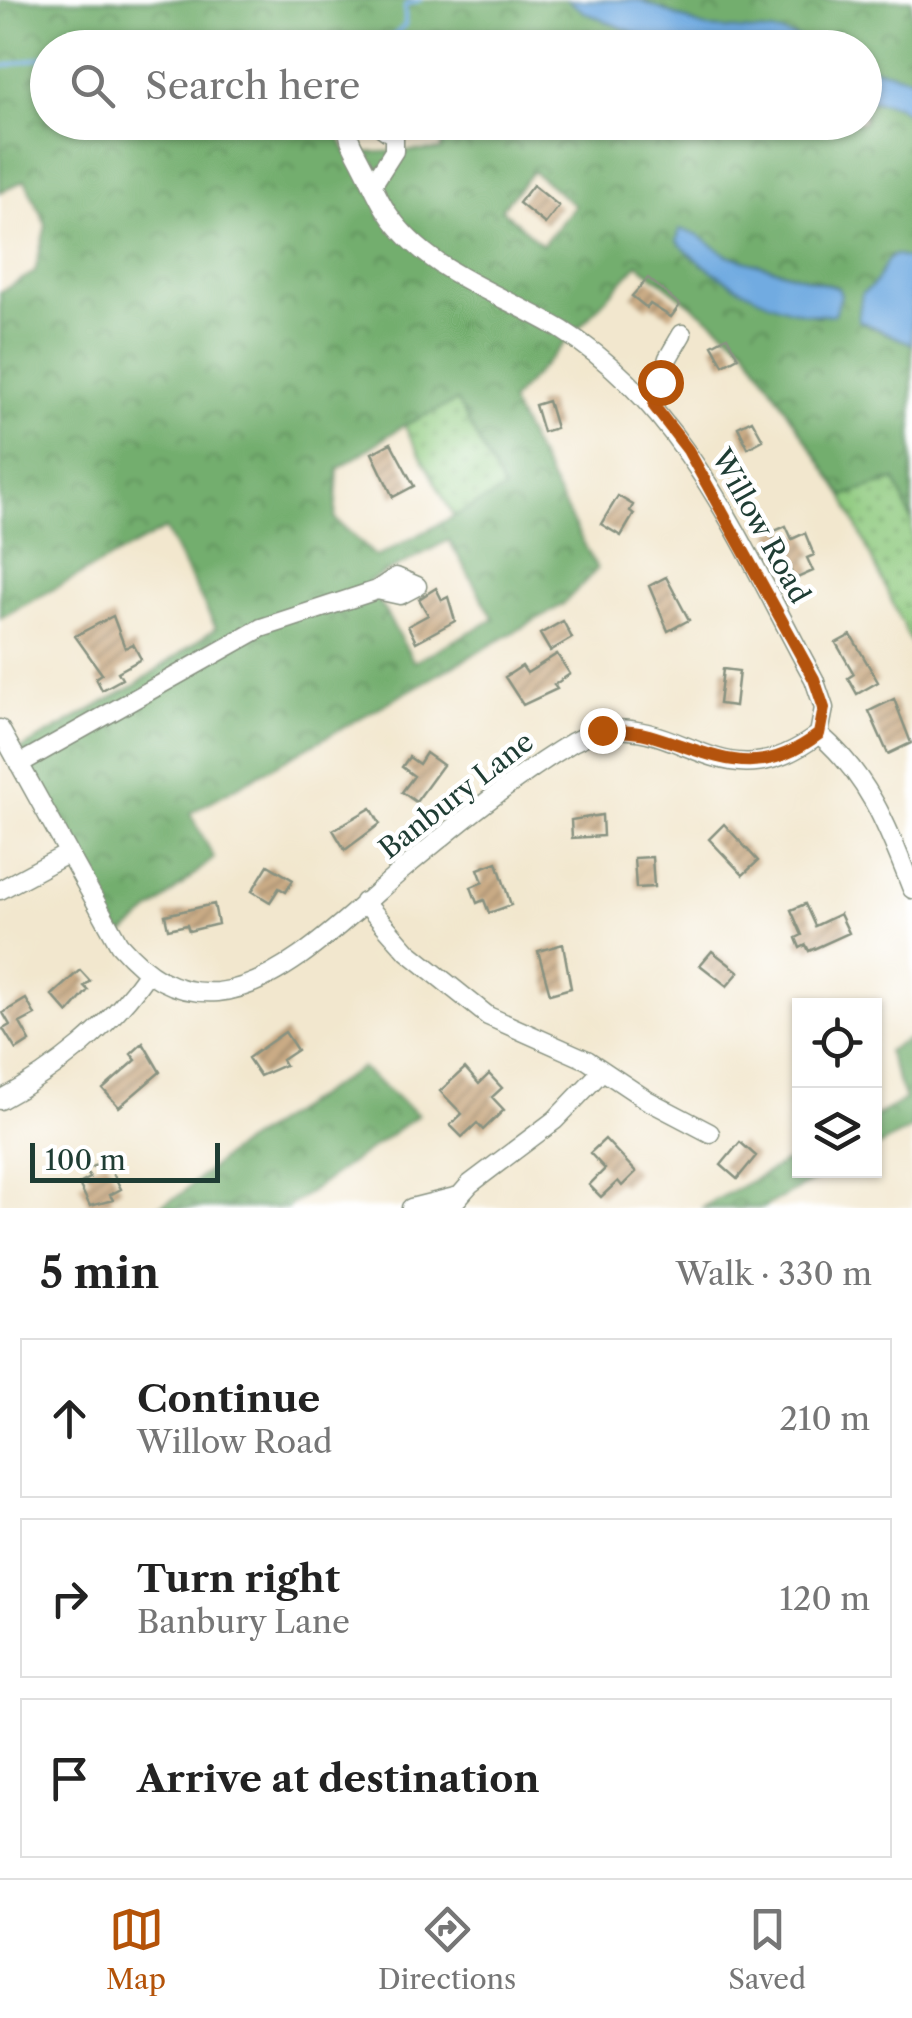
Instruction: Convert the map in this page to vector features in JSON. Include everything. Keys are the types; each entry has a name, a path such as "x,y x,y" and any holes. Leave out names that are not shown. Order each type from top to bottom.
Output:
{"street":[{"name":"Willow Road","path":"351,140 387,212 412,241 454,274 564,331 654,406 688,450 814,679 824,708 819,734"},
{"name":"Willow Road","path":"373,184 394,151 394,140"},
{"path":"654,406 668,358 682,334"},
{"path":"19,764 261,628 377,590"},
{"path":"0,729 119,944 146,975 125,1006 87,1039 47,1072 0,1100"},
{"name":"Banbury Lane","path":"146,975 196,991 221,992 258,980 302,954 543,760 602,730 646,734 731,761 762,763 792,755 819,734"},
{"path":"819,734 850,760 870,791 912,889"},
{"path":"0,890 67,854"},
{"path":"364,902 408,952 474,1006 602,1071 710,1133"},
{"path":"411,1208 454,1202 555,1120 602,1071"}],"green space":[{"path":"0,0 567,0 586,13 627,30 30,30 30,140 340,140 347,153 441,150 442,140 882,140 882,102 896,105 912,117 912,260 895,255 888,258 862,323 912,344 912,522 895,480 843,496 745,346 638,264 510,402 597,569 562,605 190,813 214,858 121,936 21,749 137,684 216,628 165,529 0,618 0,292 35,272 46,225 25,180 0,192","holes":["533,171 575,206 542,245 501,209","702,241 727,255 838,287 819,317 781,306 701,264","457,401 504,490 376,557 335,519 338,469 404,425","449,540 494,619 414,662 368,582"]},
{"path":"639,0 912,0 912,78 882,70 882,30 706,28"},
{"path":"457,400 505,490 454,517 404,425"},
{"path":"895,479 912,522 912,645 843,496"},
{"path":"912,1037 912,1128 882,1144 882,1112 905,1100 887,1051"},
{"path":"361,1068 418,1115 287,1208 155,1208 180,1195 230,1152"},
{"path":"792,1159 792,1178 819,1178 762,1208 701,1208"}],"water":[{"path":"567,0 639,0 706,28 736,30 627,30 586,13"},
{"path":"882,70 912,78 912,117 896,105 882,102"},
{"path":"680,229 699,236 727,255 838,288 841,295 835,314 794,311 728,281 677,241"},
{"path":"894,255 912,260 912,344 858,320 862,293 874,284"}],"building":[{"path":"533,185 559,206 545,224 519,203"},
{"path":"648,278 680,305 671,317 650,304 647,308 632,296"},
{"path":"727,337 738,357 723,365 712,345"},
{"path":"548,401 556,428 543,432 535,405"},
{"path":"752,420 763,440 748,448 738,427"},
{"path":"391,443 414,486 393,497 372,453"},
{"path":"618,496 633,505 630,511 634,514 621,536 601,524"},
{"path":"786,526 792,539 805,533 814,555 807,558 813,571 795,579 770,533"},
{"path":"666,577 689,620 668,631 649,586"},
{"path":"436,588 442,600 448,597 455,621 416,642 408,626 428,615 419,599"},
{"path":"113,616 125,648 133,644 141,659 118,672 122,679 102,690 96,678 102,674 75,636"},
{"path":"563,621 572,638 550,651 540,634"},
{"path":"851,635 878,682 857,694 848,678 854,674 836,643"},
{"path":"557,654 570,674 554,685 557,689 523,705 505,677 522,666 527,673"},
{"path":"723,669 739,671 735,706 719,704"},
{"path":"894,699 911,743 888,754 869,711"},
{"path":"426,753 443,765 416,802 402,792 414,776 402,767 409,757 419,764"},
{"path":"371,808 380,824 345,850 333,830"},
{"path":"602,815 603,836 572,838 571,820"},
{"path":"724,824 758,861 743,875 709,839"},
{"path":"652,857 654,887 636,888 634,858"},
{"path":"497,862 511,905 489,913 484,900 477,903 471,887 483,882 478,869"},
{"path":"268,865 293,880 286,892 279,888 270,902 252,891"},
{"path":"214,904 218,924 189,931 187,925 168,929 165,915"},
{"path":"805,904 815,926 840,914 849,933 809,951 806,945 800,948 796,938 802,935 791,910"},
{"path":"563,944 571,988 550,994 538,951"},
{"path":"712,951 739,972 727,986 700,965"},
{"path":"80,970 90,981 84,986 88,990 68,1013 52,995"},
{"path":"26,999 35,1015 20,1023 30,1041 16,1050 3,1029 10,1025 3,1013"},
{"path":"285,1032 297,1050 282,1060 285,1065 260,1076 248,1058"},
{"path":"143,1043 160,1072 119,1107 103,1089 136,1060 131,1054"},
{"path":"465,1068 479,1084 489,1074 502,1088 492,1097 504,1110 483,1130 477,1123 462,1137 450,1125 462,1114 440,1091"},
{"path":"605,1139 636,1172 622,1186 618,1181 601,1197 589,1185 605,1169 590,1153"},
{"path":"740,1142 756,1156 737,1179 721,1165"},
{"path":"106,1160 121,1189 110,1195 113,1200 90,1206 79,1184 90,1178 86,1170"}],"waterway":[{"path":"400,30 405,25 405,5 420,0"},
{"path":"0,67 30,60"}],"route":[{"path":"602,730 646,734 683,749 731,761 762,763 792,755 819,734 824,708 814,679 688,450 654,406 660,382"}]}
